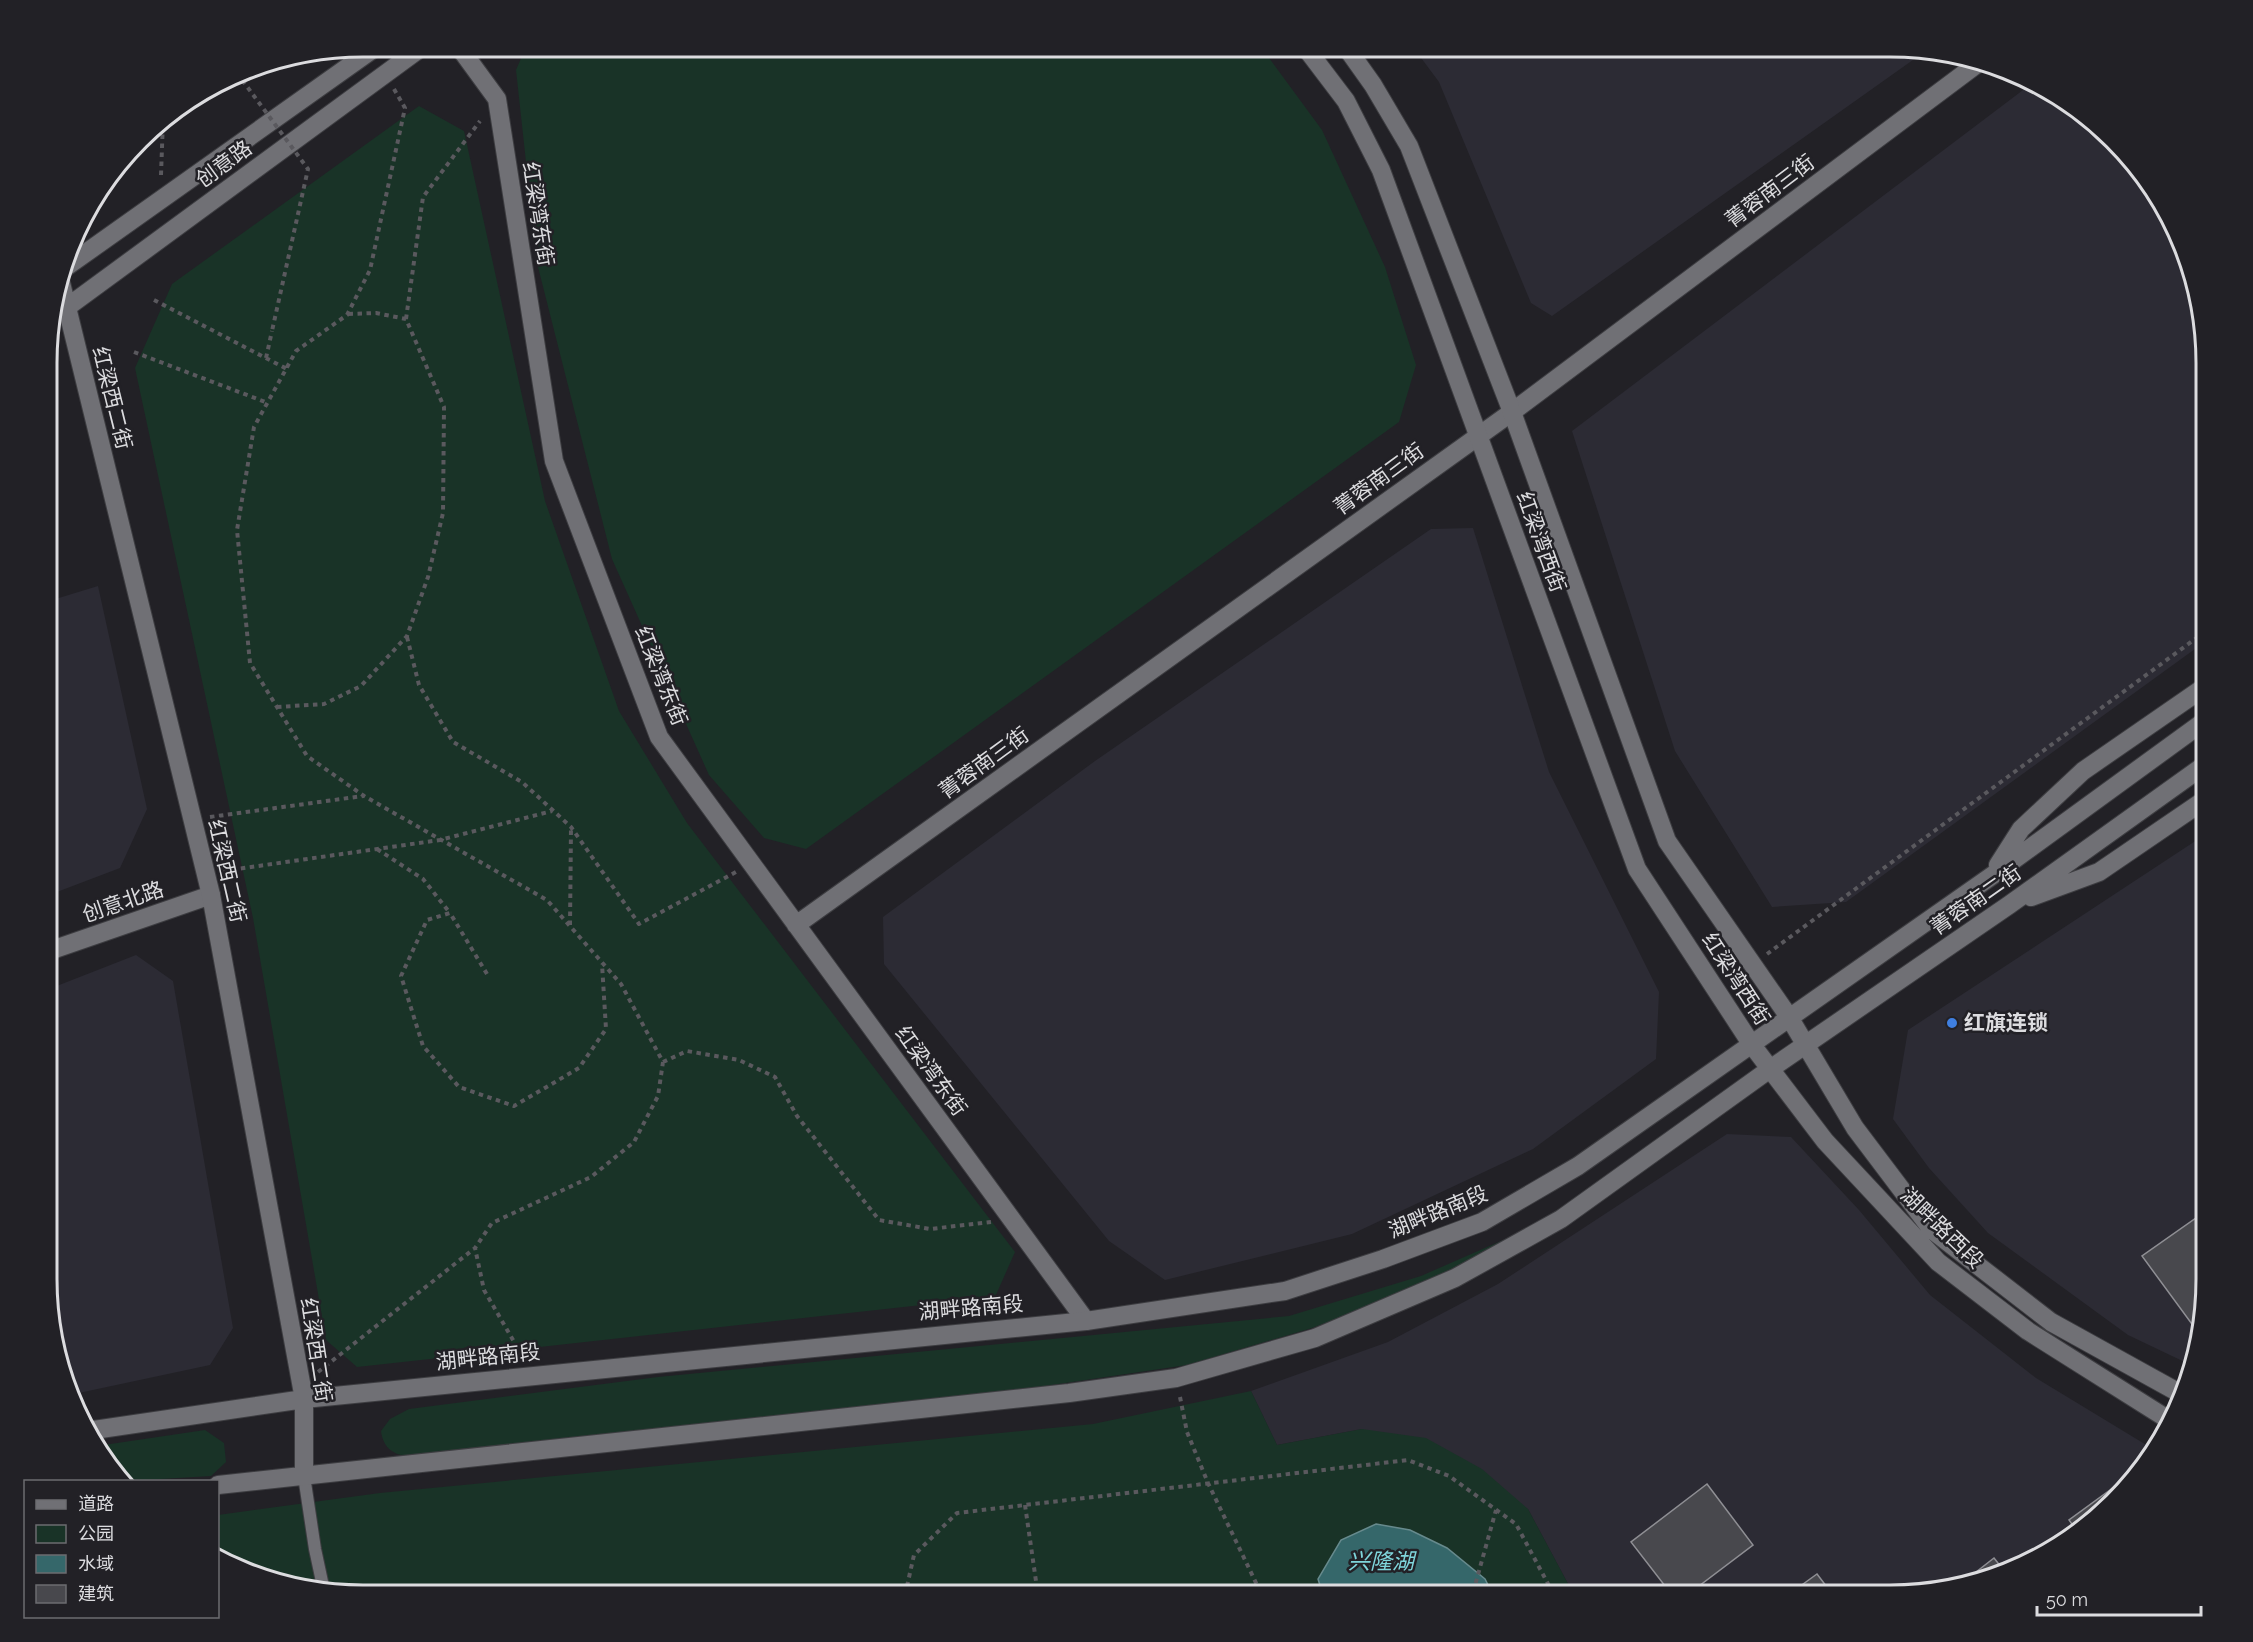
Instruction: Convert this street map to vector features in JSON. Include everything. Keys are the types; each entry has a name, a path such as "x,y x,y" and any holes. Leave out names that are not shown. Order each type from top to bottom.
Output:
{"street":[{"name":"创意路","path":"74,261 360,57"},
{"name":"创意路","path":"62,310 407,57"},
{"name":"红梁湾东街","path":"467,57 497,99 554,460 659,737 1086,1321"},
{"name":"红梁湾西街","path":"1313,57 1346,101 1381,170 1637,869 1752,1045"},
{"name":"红梁湾西街","path":"1353,57 1409,146 1512,412 1666,841 1789,1017"},
{"name":"菁蓉南三街","path":"796,925 1512,412 1972,68"},
{"name":"红梁西二街","path":"61,318 212,895 302,1392 304,1476"},
{"path":"1993,875 2021,829 2083,771 2196,693"},
{"name":"菁蓉南二街","path":"1789,1017 1993,875 2196,727"},
{"name":"菁蓉南二街","path":"1770,1069 2009,905 2196,771"},
{"path":"2009,905 2099,872 2196,806"},
{"name":"创意北路","path":"57,948 212,895"},
{"name":"湖畔路南段","path":"97,1429 302,1392 534,1375 1086,1321 1285,1291 1383,1259 1482,1222 1578,1166 1789,1017"},
{"name":"湖畔路西段","path":"1789,1017 1855,1128 1932,1230 2051,1322 2175,1391"},
{"name":"湖畔路西段","path":"1752,1045 1825,1141 1938,1262 2028,1331 2163,1416"},
{"path":"219,1485 1069,1393 1176,1378 1315,1338 1455,1278 1561,1219 1770,1069"}],"lane":[{"path":"304,1476 322,1582"}],"path":[{"path":"302,1392 475,1248 492,1223 591,1177 634,1142 658,1096 663,1062 621,984 547,900 364,796 307,756 250,663 237,530 254,427 296,351 347,315 370,270 405,108 386,73"},
{"path":"243,81 308,169 266,358"},
{"path":"277,706 324,704 361,686 407,636 428,577 442,513 444,407 406,319 423,196 497,99"},
{"path":"161,200 163,132"},
{"path":"154,300 286,369"},
{"path":"347,315 376,313 406,319"},
{"path":"134,352 268,404"},
{"path":"407,636 419,685 453,742 522,782 571,827 639,924 751,863"},
{"path":"1752,964 2196,638"},
{"path":"193,819 364,796"},
{"path":"206,873 440,840 553,811"},
{"path":"570,927 571,827"},
{"path":"377,849 423,879 450,913 487,974"},
{"path":"450,913 427,920 401,976 423,1046 459,1087 514,1106 579,1068 606,1029 602,963"},
{"path":"663,1062 687,1051 739,1060 775,1077 797,1116 879,1220 930,1229 1012,1220"},
{"path":"475,1248 484,1290 534,1375"},
{"path":"1176,1378 1187,1432 1208,1483 1257,1585"},
{"path":"907,1585 914,1555 957,1513 1408,1460 1449,1476 1516,1524 1549,1585"},
{"path":"1025,1505 1037,1585"},
{"path":"1475,1585 1496,1510"}],"shaded area":[{"path":"1420,57 1915,59 1552,316 1531,303 1439,82"},
{"path":"2025,89 2076,120 2120,161 2155,210 2180,264 2190,303 2196,363 2196,648 1846,902 1772,907 1675,751 1572,431"},
{"path":"1473,528 1549,772 1659,992 1656,1059 1533,1149 1352,1234 1165,1280 1109,1241 884,964 883,917 1095,761 1431,529"},
{"path":"98,586 147,809 120,868 57,892 57,599"},
{"path":"2196,841 2196,1279 2193,1319 2185,1362 2128,1335 1988,1233 1929,1168 1893,1119 1908,1030"},
{"path":"136,955 173,981 233,1328 210,1365 79,1393 67,1358 58,1299 57,986"},
{"path":"1727,1134 1791,1137 1859,1210 1930,1295 2036,1378 2147,1445 2120,1481 2076,1522 2026,1553 1969,1575 1930,1582 1890,1585 1569,1585 1528,1509 1362,1429 1277,1445 1251,1391 1388,1342 1498,1284"}],"green space":[{"path":"522,57 1268,57 1322,130 1385,267 1416,365 1399,422 806,849 764,838 709,775 612,559 537,263 516,70"},
{"path":"419,106 464,131 545,501 619,711 687,823 1015,1252 995,1297 357,1367 326,1340 253,918 135,368 172,284"},
{"path":"1535,1226 1423,1286 1312,1328 1187,1365 977,1396 411,1456 390,1450 382,1437 381,1431 390,1419 409,1409 658,1377 1289,1316 1421,1276"},
{"path":"1251,1391 1277,1445 1362,1429 1426,1438 1482,1469 1528,1509 1569,1585 363,1585 323,1582 284,1575 246,1562 219,1549 219,1515 380,1493 1093,1424"},
{"path":"205,1430 224,1443 226,1462 211,1476 132,1480 106,1445"}],"water":[{"name":"兴隆湖","path":"1376,1524 1410,1530 1447,1548 1485,1579 1488,1585 1320,1585 1318,1579 1341,1540"}],"building":[{"path":"2196,1218 2196,1279 2192,1324 2142,1256"},
{"path":"1707,1484 1753,1545 1700,1585 1664,1585 1631,1542"},
{"path":"2114,1487 2076,1522 2072,1525 2069,1520"},
{"path":"1994,1558 1999,1565 1989,1569 1974,1573"},
{"path":"1817,1574 1825,1585 1802,1585"}],"place":[{"name":"红旗连锁","path":"1952,1023"}]}
